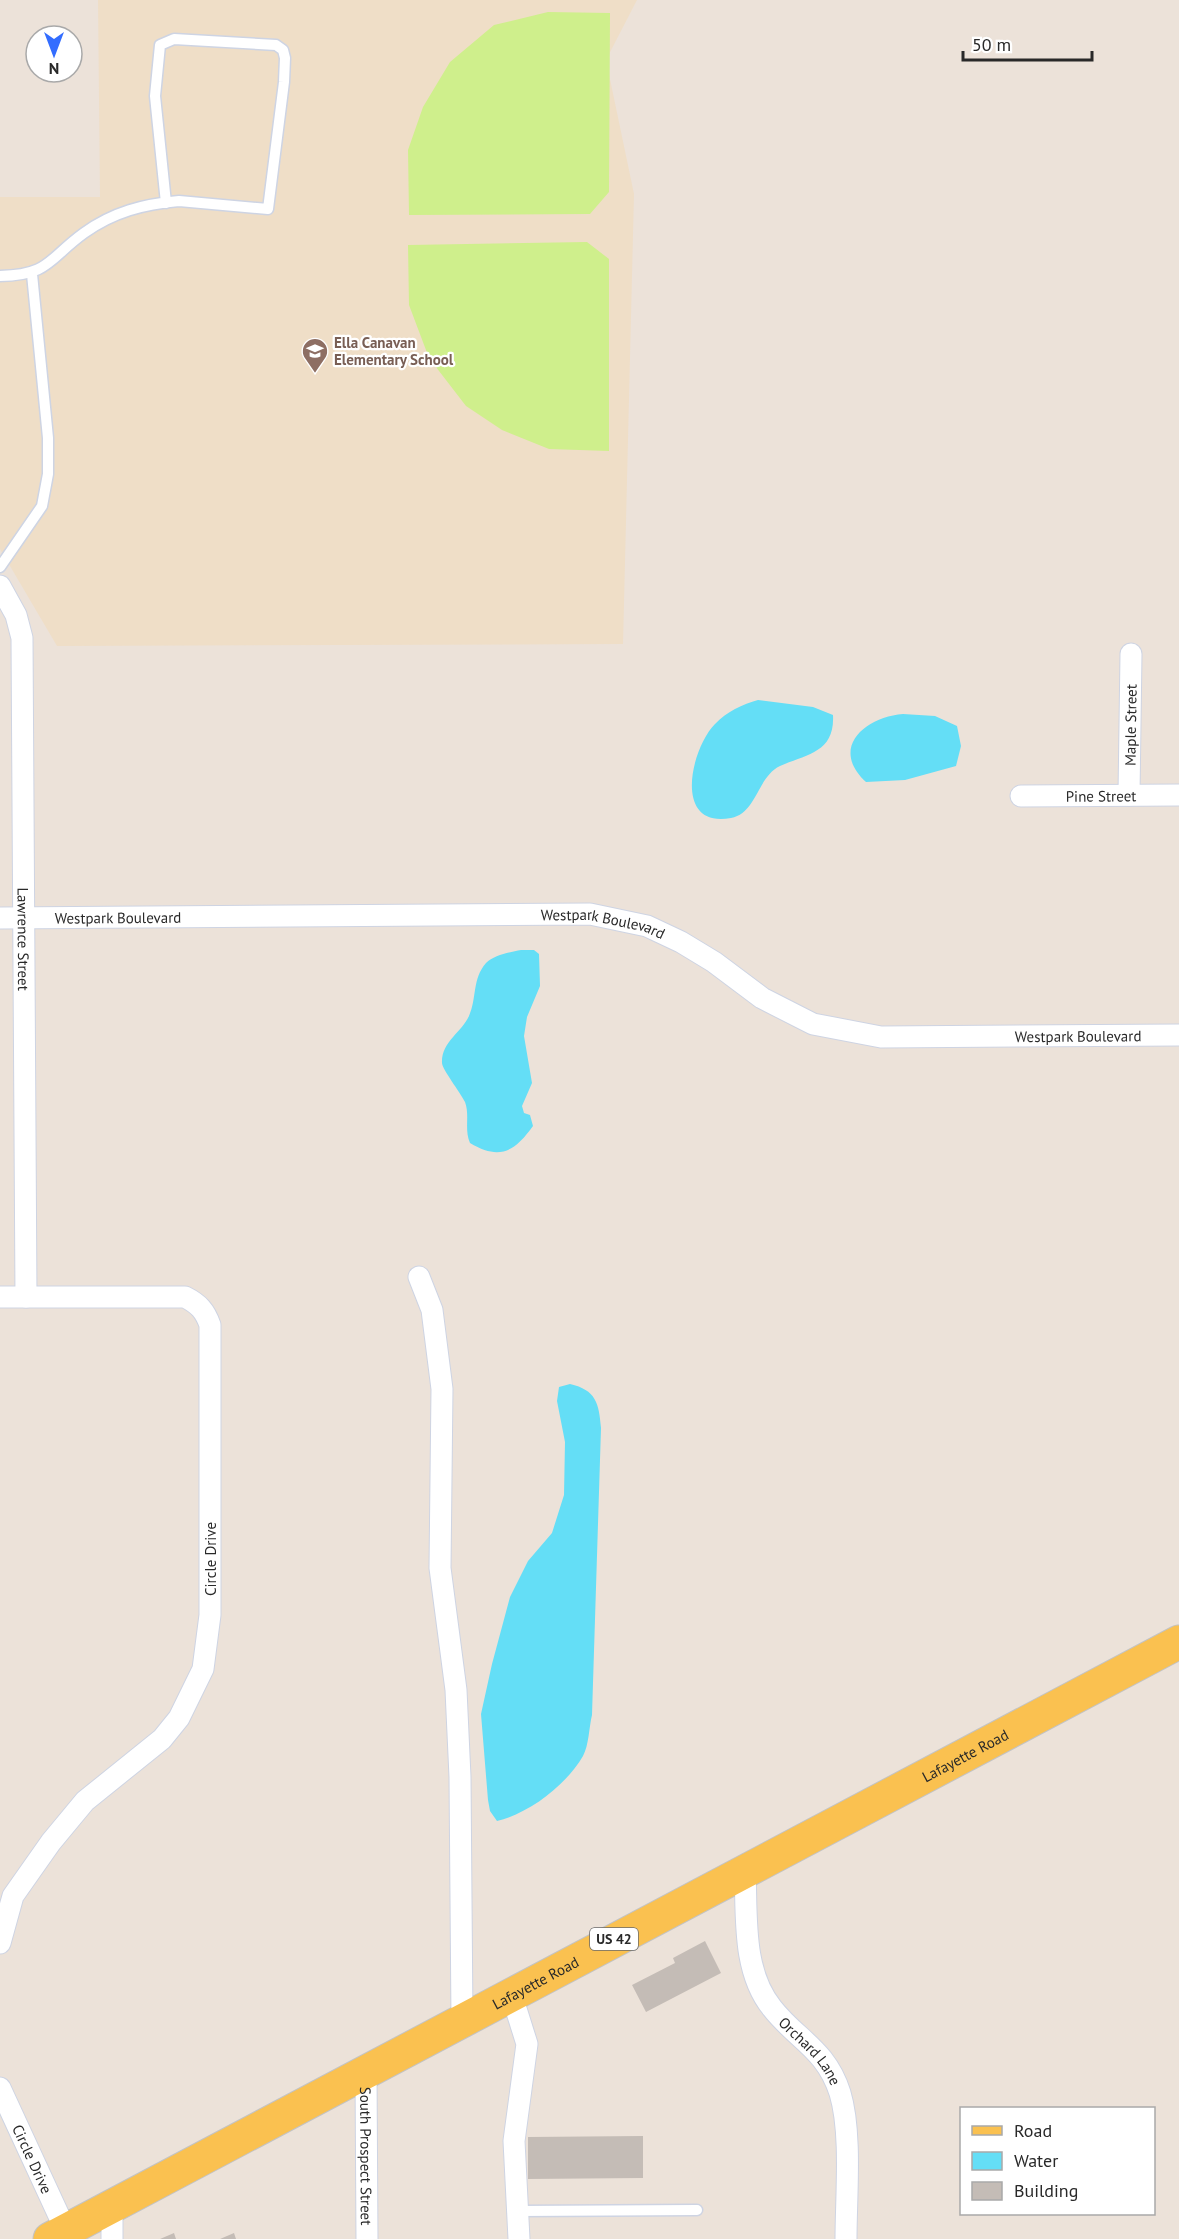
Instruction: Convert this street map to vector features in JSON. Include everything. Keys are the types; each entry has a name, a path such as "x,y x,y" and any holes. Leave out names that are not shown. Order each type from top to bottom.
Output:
{"main road":[{"name":"Lafayette Road","path":"58,2235 112,2224 366,2072 1179,1642"}],"street":[{"name":"Lawrence Street","path":"0,586 16,615 22,638 26,1297"},
{"name":"Maple Street","path":"1129,795 1131,654"},
{"name":"Pine Street","path":"1021,796 1179,795"},
{"name":"Westpark Boulevard","path":"0,918 590,914 647,926 681,942 714,962 762,998 813,1024 881,1037 1179,1035"},
{"path":"419,1277 432,1310 442,1389 440,1568 456,1690 460,1777 462,2020"},
{"name":"Circle Drive","path":"0,1297 185,1297 197,1304 205,1313 210,1325 210,1615 208,1642 202,1669 193,1694 179,1718 162,1739 85,1801 51,1842 13,1896 0,1943"},
{"name":"Orchard Lane","path":"745,1871 749,1945 759,1987 771,2007 815,2048 829,2068 839,2092 845,2118 846,2239"},
{"path":"511,1994 527,2044 515,2122 519,2239"},
{"name":"South Prospect Street","path":"366,2072 367,2239"},
{"name":"Circle Drive","path":"0,2088 58,2235"}],"lane":[{"path":"0,276 32,274 56,258 83,233 117,213 144,204 220,203 268,209 284,82 283,50 276,45 174,39 160,45 155,96 166,202"},
{"path":"0,567 42,506 48,474 48,438 32,274"},
{"path":"518,2211 698,2210"}],"shaded area":[{"name":"Ella Canavan Elementary School","path":"98,0 637,0 606,60 634,194 623,644 57,646 0,549 0,197 100,197"}],"green space":[{"path":"548,12 610,13 609,192 590,214 409,215 408,150 423,107 450,62 494,25"},
{"path":"587,242 609,259 609,451 549,449 502,430 466,406 429,358 409,305 408,245"}],"water":[{"path":"758,700 813,707 833,715 829,737 824,745 809,755 772,771 752,802 740,815 731,818 712,818 700,811 694,799 692,784 699,750 706,735 719,720 735,709"},
{"path":"903,714 935,716 957,726 961,746 956,766 905,780 866,782 855,769 851,757 851,746 856,736 876,721"},
{"path":"521,950 534,950 539,954 540,986 527,1017 524,1036 532,1083 522,1106 524,1113 530,1115 533,1126 513,1147 506,1151 490,1151 470,1143 465,1102 443,1066 443,1056 448,1043 469,1016 479,975 486,963 498,956"},
{"path":"570,1384 591,1394 599,1411 601,1428 592,1715 589,1736 583,1756 557,1787 522,1812 497,1821 490,1811 488,1800 481,1714 510,1597 528,1561 552,1533 564,1495 565,1442 557,1401 559,1387"}],"building":[{"path":"705,1941 721,1973 646,2012 632,1985 675,1963 673,1958"},
{"path":"643,2136 643,2178 528,2179 528,2137"},
{"path":"174,2233 176,2239 160,2239"},
{"path":"234,2233 236,2239 220,2239"}],"place":[{"name":"Ella Canavan Elementary School","path":"315,374"}]}
